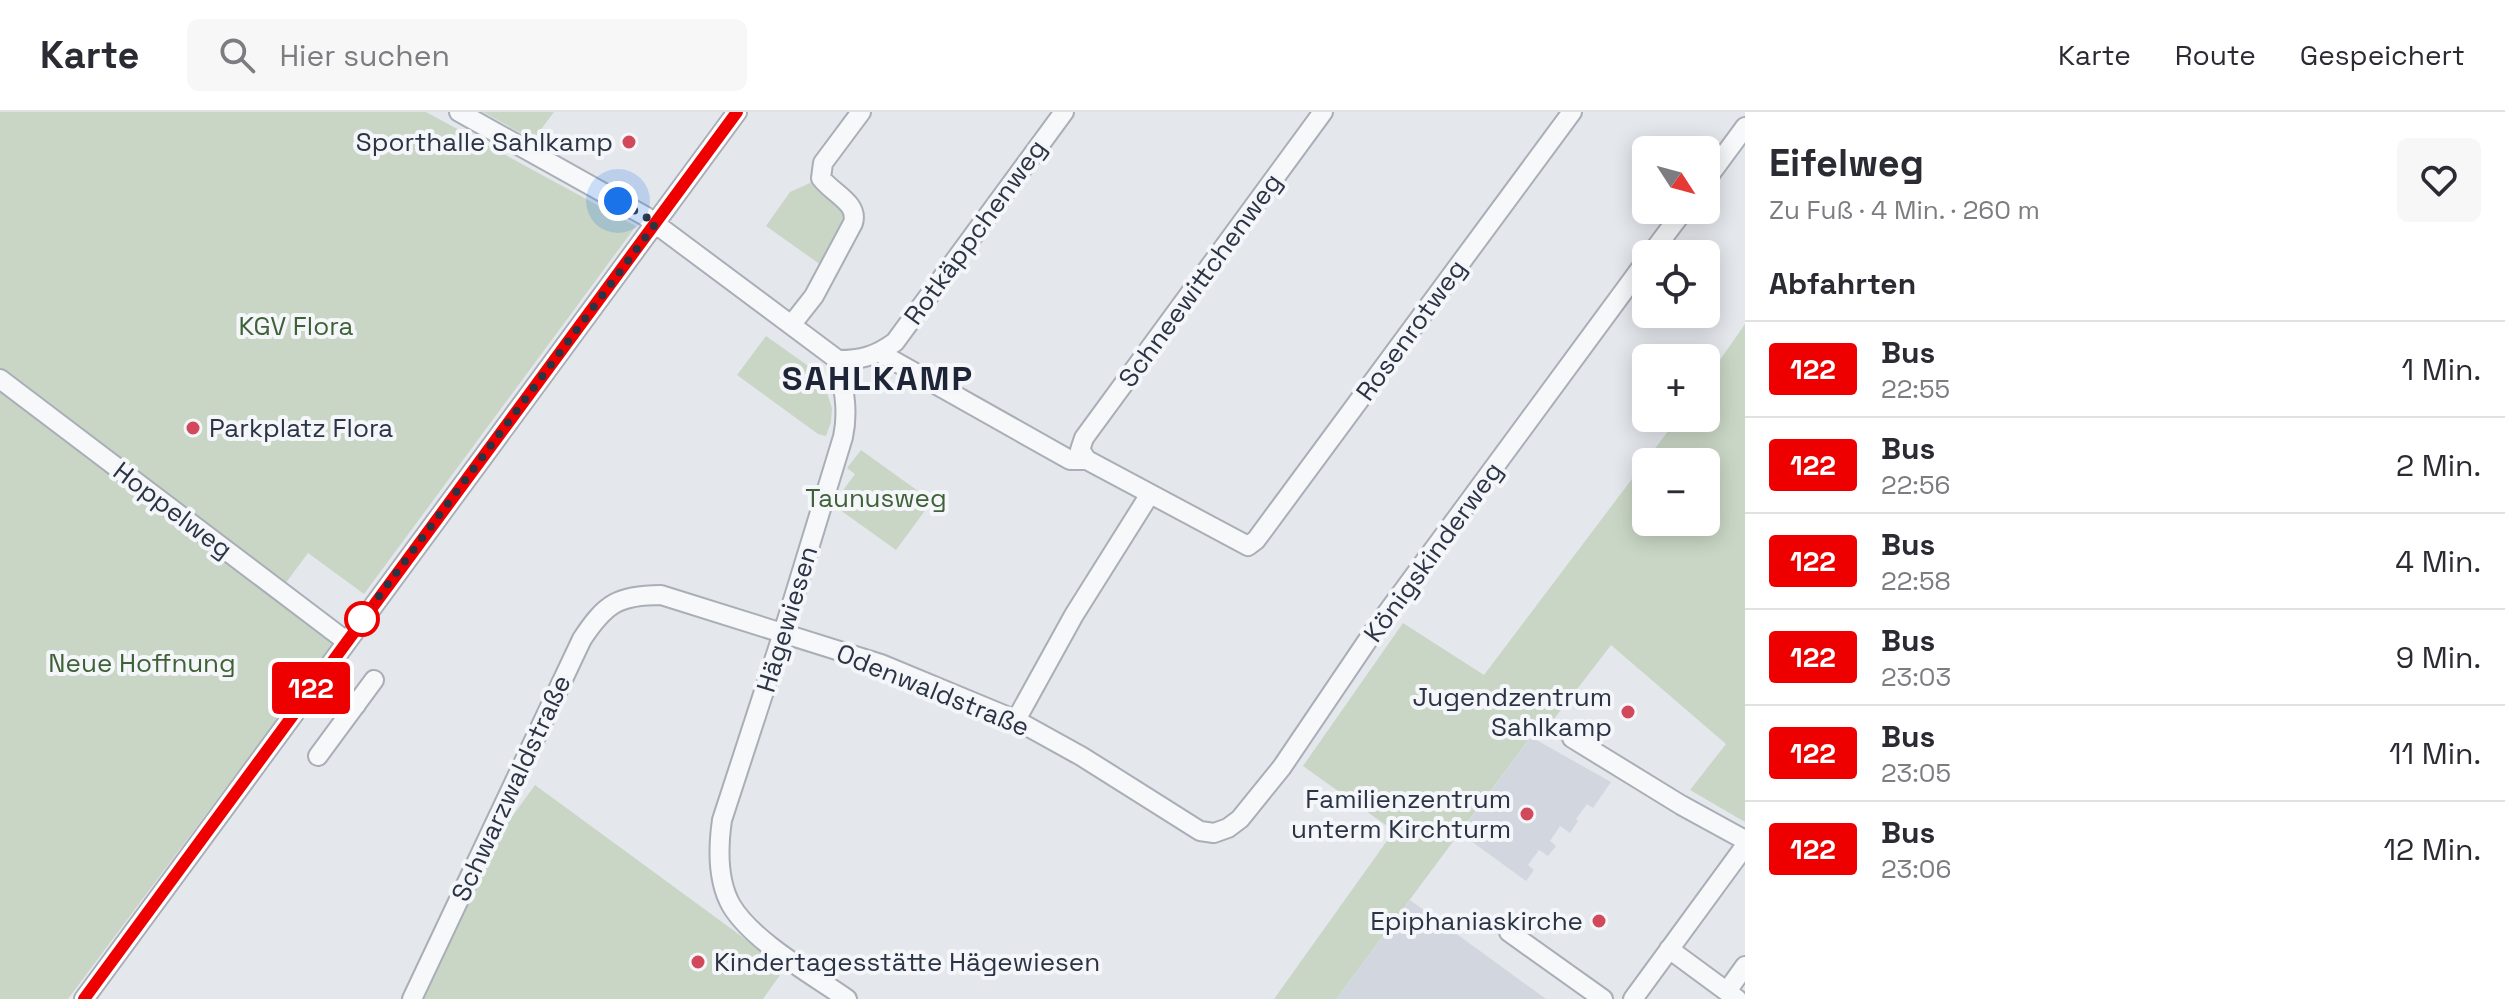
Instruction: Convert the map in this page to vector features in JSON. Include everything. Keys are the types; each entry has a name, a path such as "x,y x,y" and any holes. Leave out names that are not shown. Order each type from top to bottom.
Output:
{"street":[{"path":"459,112 656,223 838,360 860,360 880,353 1070,460 1084,455 1150,494 1074,615 1016,720"},
{"path":"84,999 737,112"},
{"path":"792,324 814,296 853,223 855,216 852,206 829,189 821,178 823,163 861,112"},
{"name":"Schneewittchenweg","path":"1084,455 1084,438 1323,112"},
{"name":"Rosenrotweg","path":"1150,494 1248,546 1256,540 1572,112"},
{"name":"Rotkäppchenweg","path":"880,353 895,342 1061,113"},
{"path":"1720,161 1745,127"},
{"name":"Königskinderweg","path":"1214,833 1240,819 1282,767 1378,625 1632,280"},
{"name":"Hägewiesen","path":"838,360 846,403 845,429 722,820 719,845 720,867 731,905 742,919 762,939 847,999"},
{"name":"Hoppelweg","path":"0,379 346,641"},
{"name":"Odenwaldstraße","path":"633,595 661,595 881,664 1016,720 1081,756 1200,831 1214,833"},
{"name":"Schwarzwaldstraße","path":"412,999 582,639 596,618 617,602 633,595"},
{"path":"319,678 356,705"},
{"path":"318,756 374,680"},
{"path":"1572,738 1745,843 1633,999"},
{"path":"1509,932 1603,999"},
{"path":"1669,949 1732,995 1745,966"}],"shaded area":[{"name":"Familienzentrum unterm Kirchturm","path":"1531,737 1611,782 1593,808 1587,804 1570,833 1560,826 1550,841 1556,846 1548,856 1539,850 1528,865 1534,870 1526,881 1460,833"},
{"path":"1410,900 1546,999 1336,999"}],"green space":[{"name":"KGV Flora","path":"0,112 426,112 636,226 364,594 308,553 285,584 0,368"},
{"path":"483,112 554,112 533,140"},
{"path":"821,178 852,206 828,270 766,226 790,192"},
{"path":"1745,324 1745,822 1690,790 1726,744 1611,645 1554,719 1547,715 1336,999 1274,999 1394,831 1303,766 1403,623 1484,675 1632,479 1632,536 1720,536 1720,448 1655,448 1667,432 1720,432 1720,360"},
{"path":"766,336 821,375 832,408 826,436 818,434 737,375"},
{"name":"Neue Hoffnung","path":"0,379 339,636 68,999 0,999"},
{"name":"Taunusweg","path":"861,450 932,501 896,550 836,507 839,496 855,474 847,468"},
{"path":"535,785 785,968 763,999 412,999 471,873"}],"bus line":[{"name":"122","path":"84,999 737,112"}],"place":[{"name":"Sporthalle Sahlkamp","path":"629,142"},
{"name":"Parkplatz Flora","path":"193,428"},
{"name":"Jugendzentrum Sahlkamp","path":"1628,712"},
{"name":"Familienzentrum unterm Kirchturm","path":"1527,814"},
{"name":"Epiphaniaskirche","path":"1599,921"},
{"name":"Kindertagesstätte Hägewiesen","path":"698,962"}],"district":[{"name":"SAHLKAMP","path":"878,378"}],"route":[{"path":"362,619 656,223 618,201"}]}
